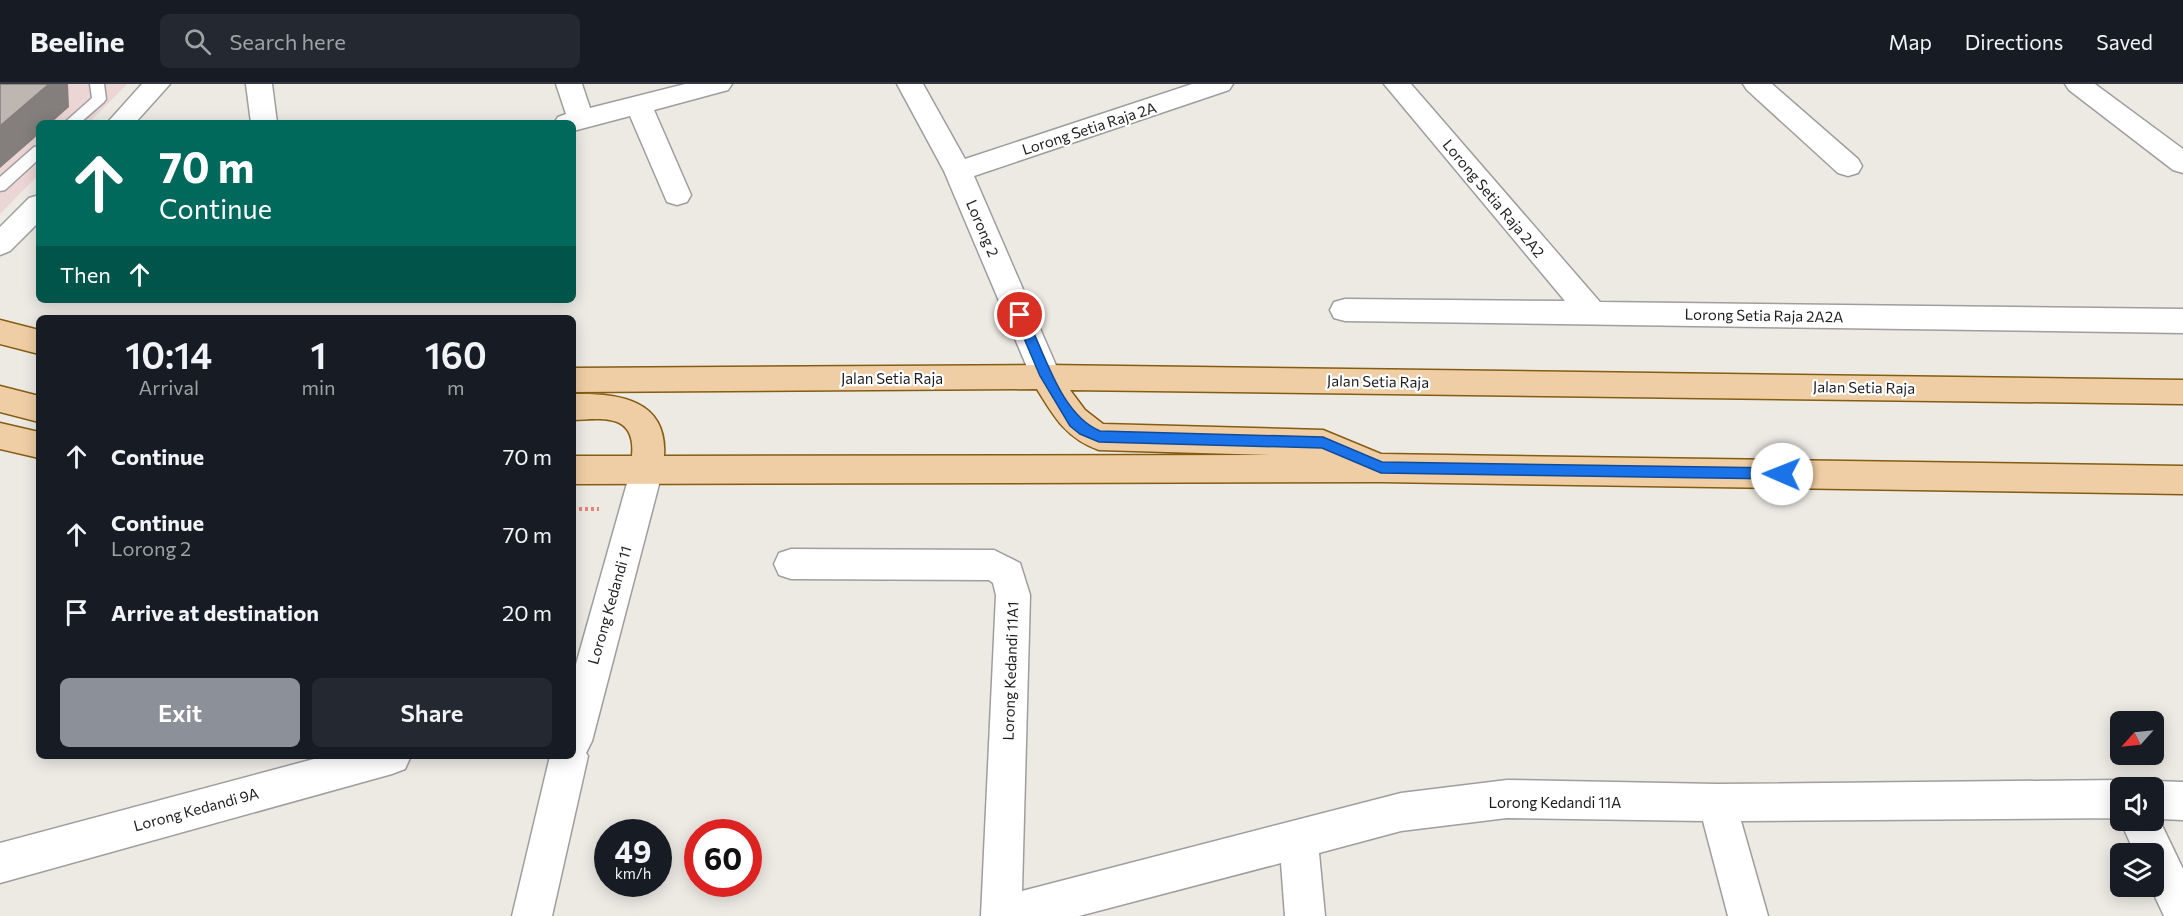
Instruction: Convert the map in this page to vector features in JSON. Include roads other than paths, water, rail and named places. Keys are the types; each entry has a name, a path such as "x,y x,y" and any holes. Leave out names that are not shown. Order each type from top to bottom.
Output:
{"main road":[{"path":"0,332 36,341"},
{"name":"Jalan Setia Raja","path":"576,380 1046,376 2183,392"},
{"path":"1046,376 1074,422 1099,437 1323,443 1381,468"},
{"path":"0,399 36,408"},
{"path":"576,407 613,405 636,417 648,437 647,469"},
{"path":"0,436 36,444"},
{"path":"576,470 1381,468 2183,480"}],"street":[{"path":"123,120 157,84"},
{"path":"259,84 264,120"},
{"path":"569,84 574,120"},
{"path":"576,121 718,84"},
{"name":"Lorong 2","path":"910,84 958,171 1046,376"},
{"name":"Lorong Setia Raja 2A","path":"958,171 1220,84"},
{"name":"Lorong Setia Raja 2A2","path":"1397,84 1591,312"},
{"path":"1756,84 1848,166"},
{"path":"2078,84 2183,163"},
{"path":"639,106 677,195"},
{"path":"6,230 36,207"},
{"name":"Lorong Setia Raja 2A2A","path":"1345,310 2183,321"},
{"name":"Lorong Kedandi 11","path":"577,706 647,469"},
{"name":"Lorong Kedandi 11A1","path":"791,564 994,565 1008,574 1012,595 1002,916"},
{"name":"Lorong Kedandi 9A","path":"0,863 381,759"},
{"path":"532,916 568,759"},
{"name":"Lorong Kedandi 11A","path":"1002,916 1401,812 1508,799 1717,804 2110,799"},
{"path":"2164,800 2183,801"},
{"path":"1717,804 1748,916"},
{"path":"2144,831 2183,912"},
{"path":"1298,839 1305,916"}],"lane":[{"path":"75,120 99,99 98,84"},
{"path":"0,186 36,155"}]}
